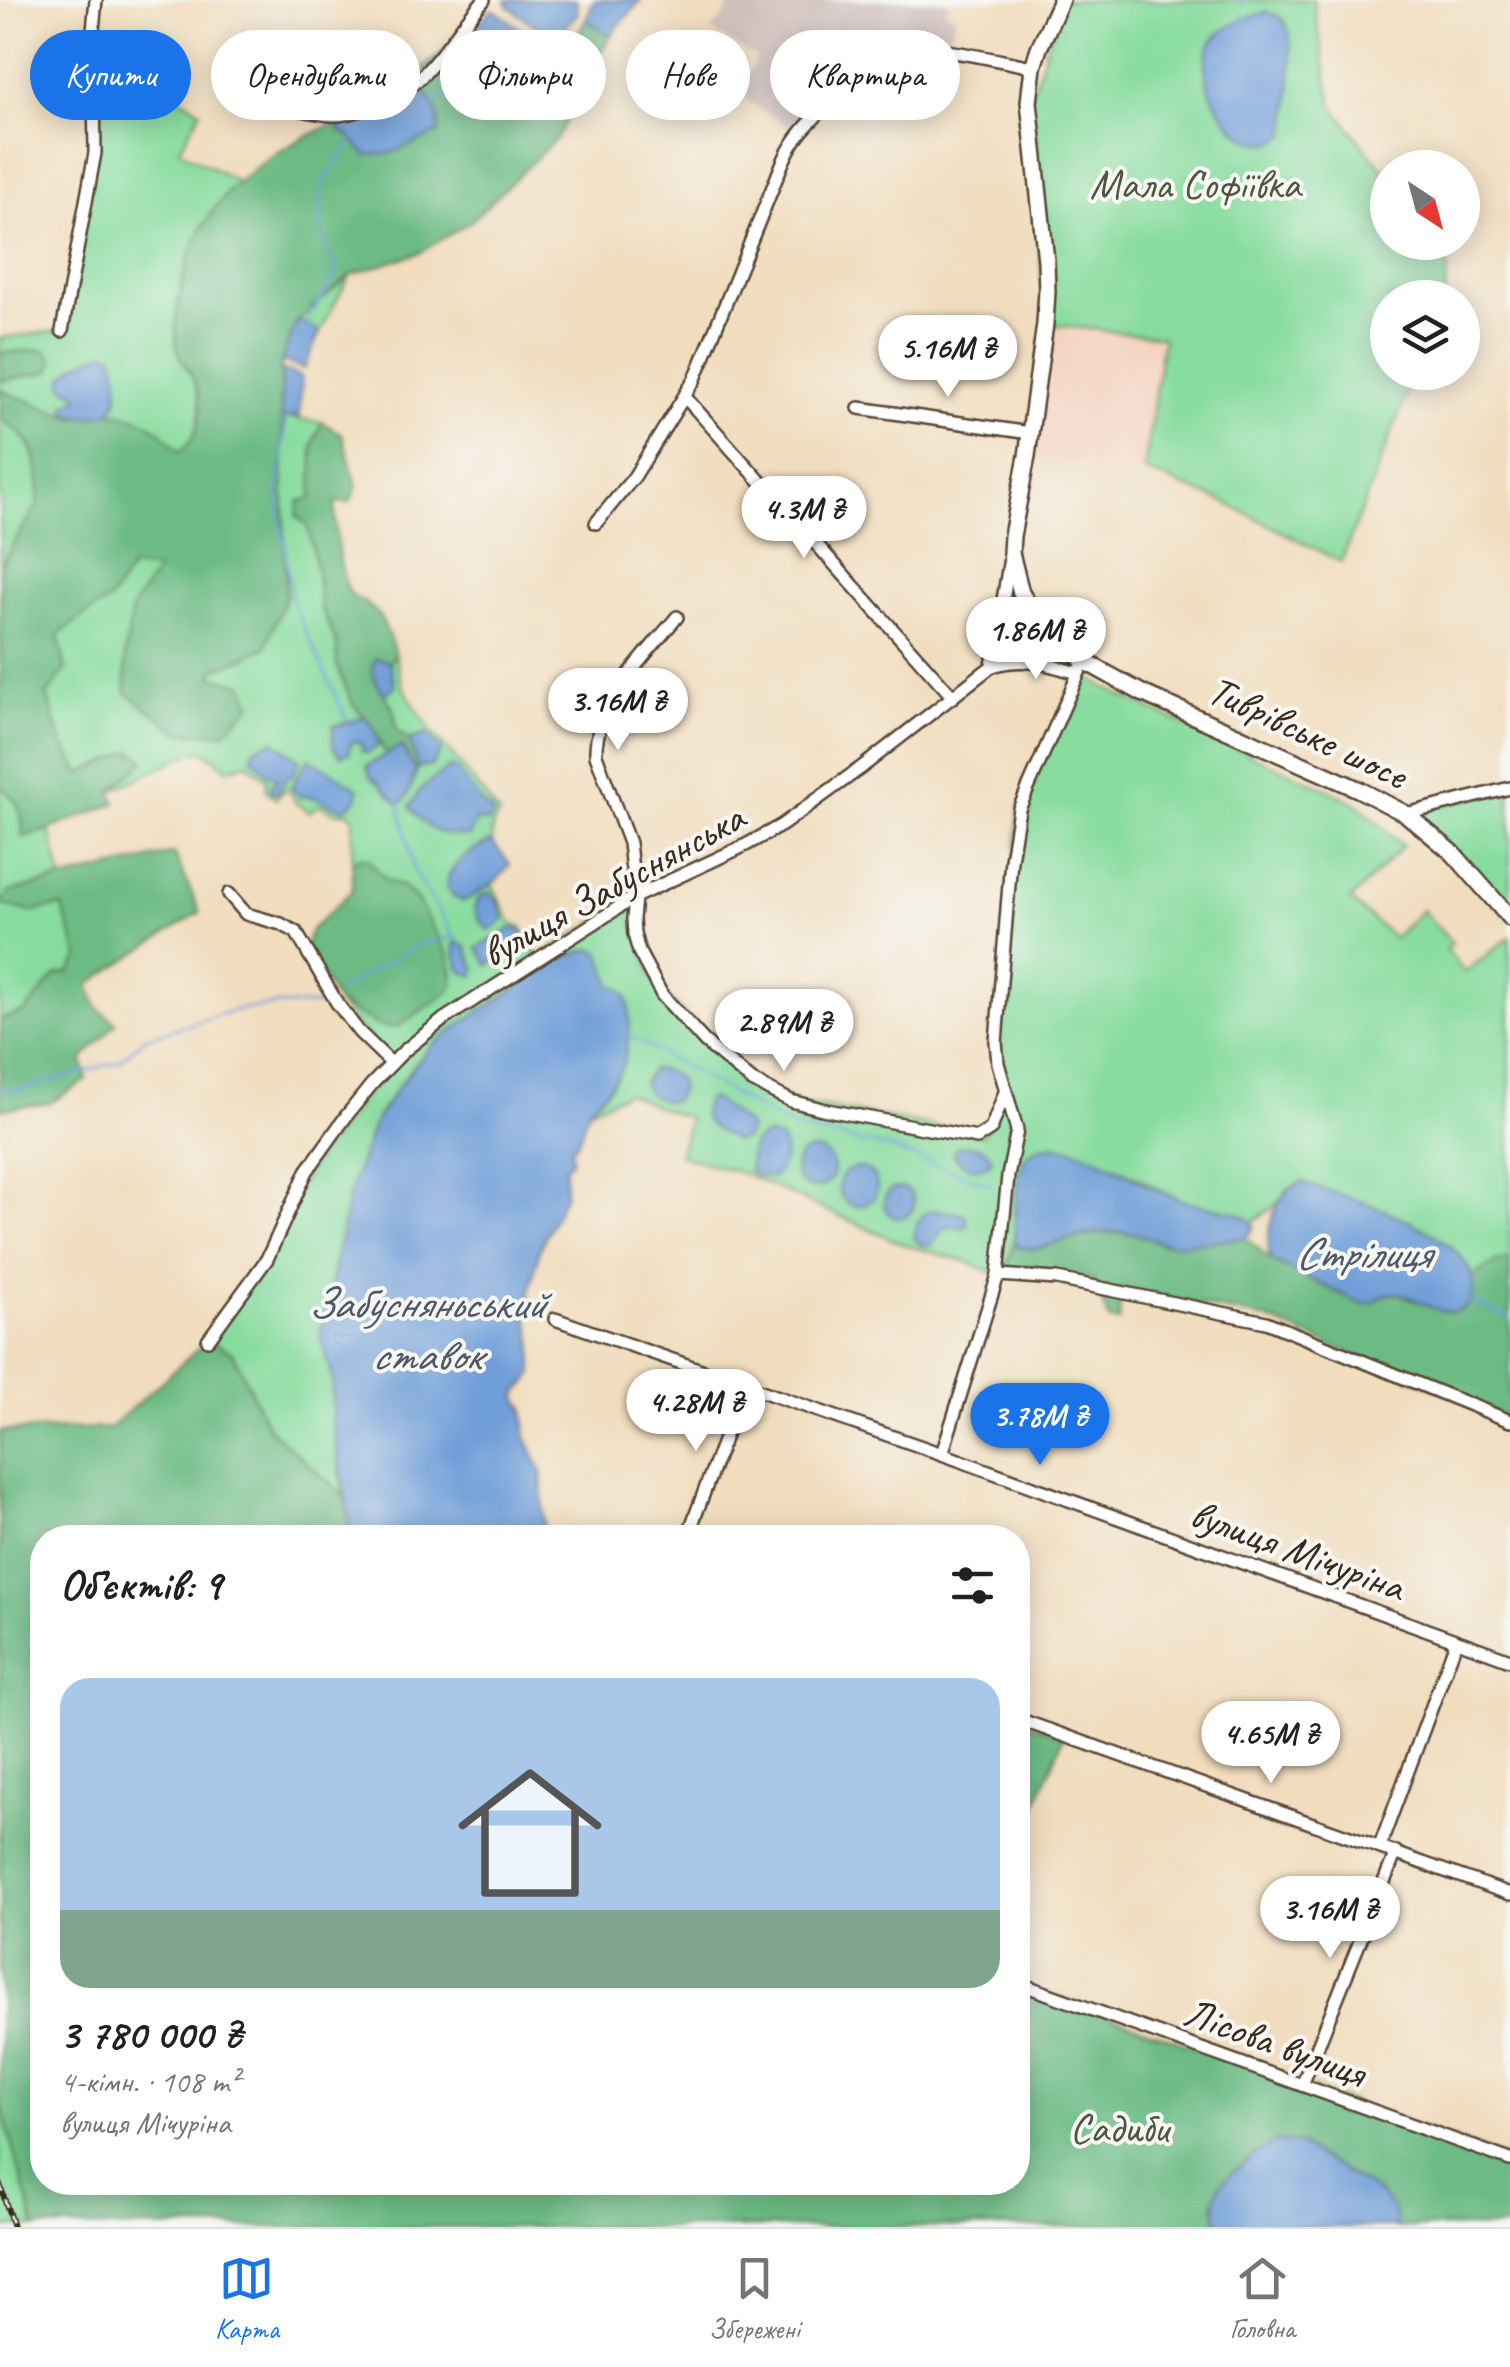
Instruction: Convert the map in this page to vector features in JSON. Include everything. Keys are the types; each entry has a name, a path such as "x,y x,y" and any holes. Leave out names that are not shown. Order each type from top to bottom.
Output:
{"main road":[{"name":"Тиврівське шосе","path":"1060,0 1033,67 1029,116 1047,291 1030,433 1010,552 1030,610 1081,667 1406,814 1453,853 1510,918"}],"street":[{"path":"62,331 96,146 96,0"},
{"path":"420,80 484,0"},
{"path":"596,522 634,477 685,396 799,132 864,69 884,55 904,49 943,51 1033,67"},
{"path":"685,396 953,698"},
{"path":"860,408 1030,433"},
{"path":"942,1454 998,1275 1017,1130 996,1042 1013,841 1024,794 1081,667 1027,660 992,666 1010,552"},
{"path":"677,617 608,708 597,732 596,755 629,844 636,897 636,944 662,996 720,1056 772,1092 807,1106 969,1138 991,1129 1005,1092"},
{"name":"вулиця Забуснянська","path":"208,1340 267,1259 307,1170 391,1063 444,1019 636,897 746,846 782,824 992,666"},
{"path":"1406,814 1510,788"},
{"path":"229,894 246,914 296,932 358,1032 391,1063"},
{"path":"998,1275 1057,1278 1266,1322 1510,1421"},
{"name":"вулиця Мічуріна","path":"555,1319 1510,1660"},
{"path":"693,1525 744,1385"},
{"path":"1380,1846 1456,1642"},
{"path":"1030,1723 1510,1894"},
{"path":"1302,2085 1396,1852"},
{"name":"Лісова вулиця","path":"1030,1988 1510,2160"}],"shaded area":[{"path":"720,0 945,0 950,5 945,10 956,17 951,30 770,30 770,114 750,102 750,72 757,58 750,54 750,30 711,30 729,9"},
{"path":"779,120 813,120 799,132"},
{"path":"1045,324 1163,337 1144,471 1027,456"}],"green space":[{"name":"Мала Софіївка","path":"1061,0 1313,0 1332,105 1370,153 1370,260 1446,260 1448,269 1446,280 1370,280 1370,390 1408,390 1341,562 1224,502 1144,471 1163,337 1045,324 1029,102"},
{"path":"586,19 602,30 580,30"},
{"path":"440,54 440,120 566,120 557,138 470,222 419,253 350,275 298,320 281,361 286,596 265,648 215,669 212,676 243,684 252,704 224,733 180,733 126,693 125,653 132,608 157,570 132,567 110,600 58,636 66,669 47,695 61,740 80,774 132,751 145,761 111,791 116,803 23,837 19,808 0,787 0,566 37,506 39,485 31,446 0,418 0,390 70,417 106,412 132,416 158,430 179,452 193,437 200,408 196,387 177,347 176,318 190,255 205,223 235,185 294,143 347,120 420,120 420,71"},
{"path":"191,105 201,111 179,150 238,182 204,224 184,278 177,341 197,387 201,408 193,438 178,453 157,430 140,420 109,411 116,395 117,376 116,363 105,352 75,366 65,388 78,398 66,411 81,418 0,390 0,381 48,372 43,350 0,353 0,338 63,330 92,179 92,120 191,120"},
{"path":"350,275 320,332 298,320"},
{"path":"44,350 52,360 48,372 0,381 0,353"},
{"path":"281,417 322,422 313,444 308,526 321,608 337,644 337,665 353,705 371,723 363,718 333,726 351,743 363,745 368,753 380,744 386,754 367,766 371,777 383,784 390,796 412,786 418,767 431,766 442,751 427,734 409,740 397,731 393,708 384,694 395,687 390,662 395,654 403,687 430,730 499,814 493,824 492,842 487,843 464,901 492,884 512,924 521,926 539,957 635,897 633,919 653,981 735,1068 791,1101 984,1135 1005,1092 998,1063 1019,809 1078,673 1355,802 1403,846 1350,900 1394,938 1422,910 1452,943 1446,950 1465,972 1510,937 1510,1344 1431,1306 1289,1188 1277,1204 1253,1222 1236,1213 1180,1199 1077,1150 1038,1148 1023,1161 1013,1244 998,1275 965,1261 905,1245 744,1174 679,1155 689,1118 627,1093 588,1110 611,1086 612,986 600,952 591,949 570,955 433,1045 379,1113 350,1190 320,1335 333,1379 332,1420 344,1496 269,1429 233,1353 208,1340 267,1259 307,1171 391,1063 337,1003 389,1028 448,955 417,900 361,858 352,861 353,817 348,812 337,813 320,805 309,812 296,803 289,790 276,799 266,790 267,780 248,763 227,769 205,751 190,753 111,792 145,760 132,751 81,774 61,740 47,695 66,669 58,636 110,600 132,567 157,570 179,732 224,733 252,704 212,676 215,669 247,658 286,596"},
{"path":"0,418 30,446 39,489 37,506 0,566"},
{"path":"322,422 342,434 357,486 350,503 335,502 343,574 351,596 376,612 388,634 395,654 390,662 376,658 373,676 393,708 397,731 409,740 416,771 402,746 386,754 371,723 353,705 337,665 337,643 321,608 308,527 297,516 299,501 312,498 313,444"},
{"path":"0,787 19,808 23,836 50,830 62,879 10,892 32,912 62,906 79,957 70,972 56,976 25,1012 0,1020"},
{"path":"1510,788 1510,918 1406,814"},
{"path":"174,853 200,912 89,984 97,1007 116,1023 82,1060 87,1080 50,1103 0,1109 0,1020 25,1012 56,975 70,972 79,957 62,906 32,912 0,904 10,892"},
{"path":"368,859 386,880 402,886 417,900 448,955 453,974 449,992 397,1027 380,1026 337,1003 305,945 311,930 351,892 352,861"},
{"path":"1100,1233 1135,1233 1172,1244 1246,1238 1272,1261 1382,1296 1396,1293 1451,1313 1473,1287 1473,1276 1496,1262 1510,1260 1510,1418 1266,1319 1121,1289 1119,1322 1109,1320 1092,1279 1006,1269 1015,1244 1020,1249"},
{"name":"Садиби","path":"208,1340 233,1353 269,1429 344,1496 350,1525 30,1525 30,2195 1030,2195 1030,1987 1510,2160 1510,2227 1397,2227 1381,2194 1298,2144 1277,2141 1220,2185 1214,2204 1219,2227 35,2227 0,2102 0,1431 110,1428"},
{"path":"1030,1723 1064,1736 1030,1819"},
{"path":"0,2102 35,2227 0,2227"}],"water":[{"path":"506,0 576,0 578,13 563,30 541,30 508,6"},
{"path":"594,0 641,0 610,36 586,19"},
{"path":"493,9 523,30 471,30"},
{"path":"1267,12 1278,16 1287,26 1291,63 1286,135 1270,143 1252,140 1236,129 1211,93 1206,71 1208,51 1218,35"},
{"path":"424,92 436,111 439,133 389,154 366,155 339,130 364,120 420,120 420,94"},
{"path":"298,320 320,332 304,369 281,361"},
{"path":"105,352 112,354 117,375 114,406 95,416 68,413 65,405 78,398 63,385 63,377 75,366"},
{"path":"281,371 302,378 299,417 281,417"},
{"path":"376,658 390,662 395,687 384,694 373,672"},
{"path":"364,717 380,744 368,753 361,751 363,745 354,741 349,753 341,756 333,747 333,727"},
{"path":"427,734 442,751 431,766 418,767 409,740"},
{"path":"274,741 300,760 278,793 271,791 275,777 251,756 256,747"},
{"path":"401,746 416,771 400,805 371,777 367,766"},
{"path":"309,758 359,789 357,799 345,809 317,798 300,797 291,787"},
{"path":"449,767 456,769 493,813 489,822 476,820 469,836 435,830 410,807 420,790"},
{"path":"492,842 510,864 506,870 464,901 453,897 446,886 451,872 470,853"},
{"path":"492,893 504,918 489,930 476,910 477,901"},
{"path":"513,928 524,934 489,965 477,948"},
{"path":"457,942 466,947 476,970 474,976 462,972 455,957"},
{"name":"Забусняньський ставок","path":"591,949 600,952 612,986 620,988 628,1001 629,1032 620,1071 590,1108 571,1149 572,1160 565,1167 565,1195 540,1248 530,1290 533,1373 518,1392 518,1398 524,1408 526,1436 542,1473 544,1525 350,1525 332,1420 333,1379 320,1335 350,1190 373,1125 433,1045 570,955"},
{"path":"652,1069 667,1072 680,1082 673,1101 662,1101 647,1093 643,1083"},
{"path":"708,1099 714,1099 746,1124 749,1128 745,1139 735,1141 705,1119 704,1107"},
{"path":"767,1135 781,1139 785,1149 774,1177 749,1171 754,1144"},
{"name":"Стрілиця","path":"1053,1145 1088,1154 1168,1195 1238,1214 1253,1222 1254,1227 1246,1238 1172,1244 1133,1233 1112,1232 1076,1237 1037,1249 1022,1248 1015,1244 1020,1171 1029,1154"},
{"path":"960,1146 983,1148 990,1154 991,1163 981,1168 967,1166 954,1156"},
{"path":"814,1150 827,1156 833,1169 827,1182 814,1188 801,1182 795,1169 801,1156"},
{"path":"858,1168 871,1174 877,1187 871,1200 858,1206 845,1200 839,1187 845,1174"},
{"name":"Стрілиця","path":"1302,1182 1378,1208 1435,1235 1457,1252 1470,1271 1473,1293 1469,1303 1460,1310 1446,1312 1394,1293 1371,1303 1360,1303 1272,1261 1268,1241 1273,1216 1285,1194"},
{"path":"899,1188 910,1192 914,1203 910,1214 899,1218 888,1214 884,1203 888,1192"},
{"path":"927,1212 961,1214 968,1225 945,1227 932,1245 921,1245 914,1238 918,1223"},
{"path":"1277,2141 1298,2144 1381,2194 1392,2209 1397,2227 1219,2227 1215,2198 1221,2184"}],"waterway":[{"path":"1242,14 1243,21"},
{"path":"431,104 440,100"},
{"path":"307,322 337,272 321,234 321,186 352,141"},
{"path":"286,417 278,495 292,602 347,720"},
{"path":"399,803 414,871 457,941"},
{"path":"338,991 417,945 453,937"},
{"path":"0,1089 17,1090 112,1064 144,1038 235,1010 316,1005 324,1001"},
{"path":"627,1034 791,1127 890,1148 992,1185"},
{"path":"1470,1302 1510,1318"}],"railway":[{"path":"0,2184 13,2227"}]}
